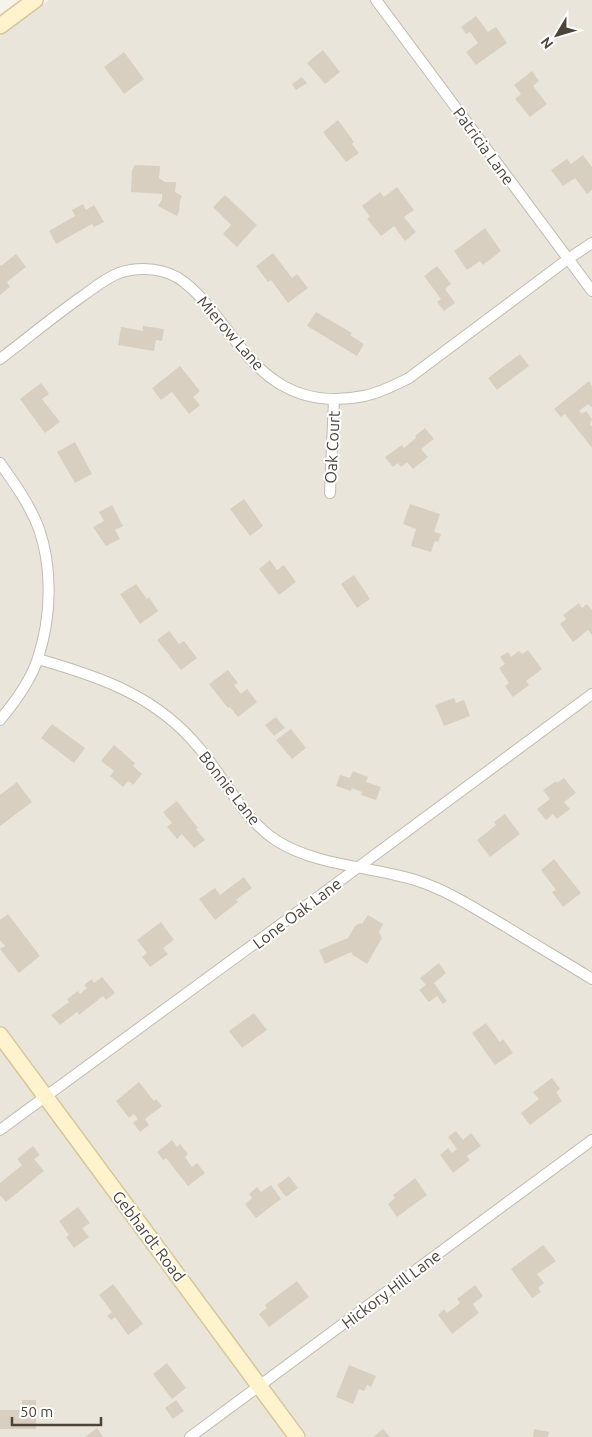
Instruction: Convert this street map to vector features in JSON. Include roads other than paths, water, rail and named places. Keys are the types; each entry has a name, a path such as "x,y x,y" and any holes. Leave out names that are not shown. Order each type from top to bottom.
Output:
{"street":[{"path":"0,26 34,0"},
{"name":"Patricia Lane","path":"376,0 592,291"},
{"name":"Mierow Lane","path":"0,359 66,307 108,278 139,269 155,270 183,281 196,293 246,354 266,374 280,384 299,393 317,398 334,400 365,396 384,390 409,378 592,243"},
{"name":"Oak Court","path":"330,493 334,400"},
{"path":"0,463 19,489 39,530 48,573 48,594 38,659 21,692 0,720"},
{"name":"Bonnie Lane","path":"38,659 112,684 154,705 200,749 261,829 291,849 329,862 375,870 418,881 438,889 483,913 592,979"},
{"name":"Lone Oak Lane","path":"0,1130 592,694"},
{"name":"Gebhardt Road","path":"0,1035 297,1437"},
{"name":"Hickory Hill Lane","path":"190,1437 592,1140"}]}
